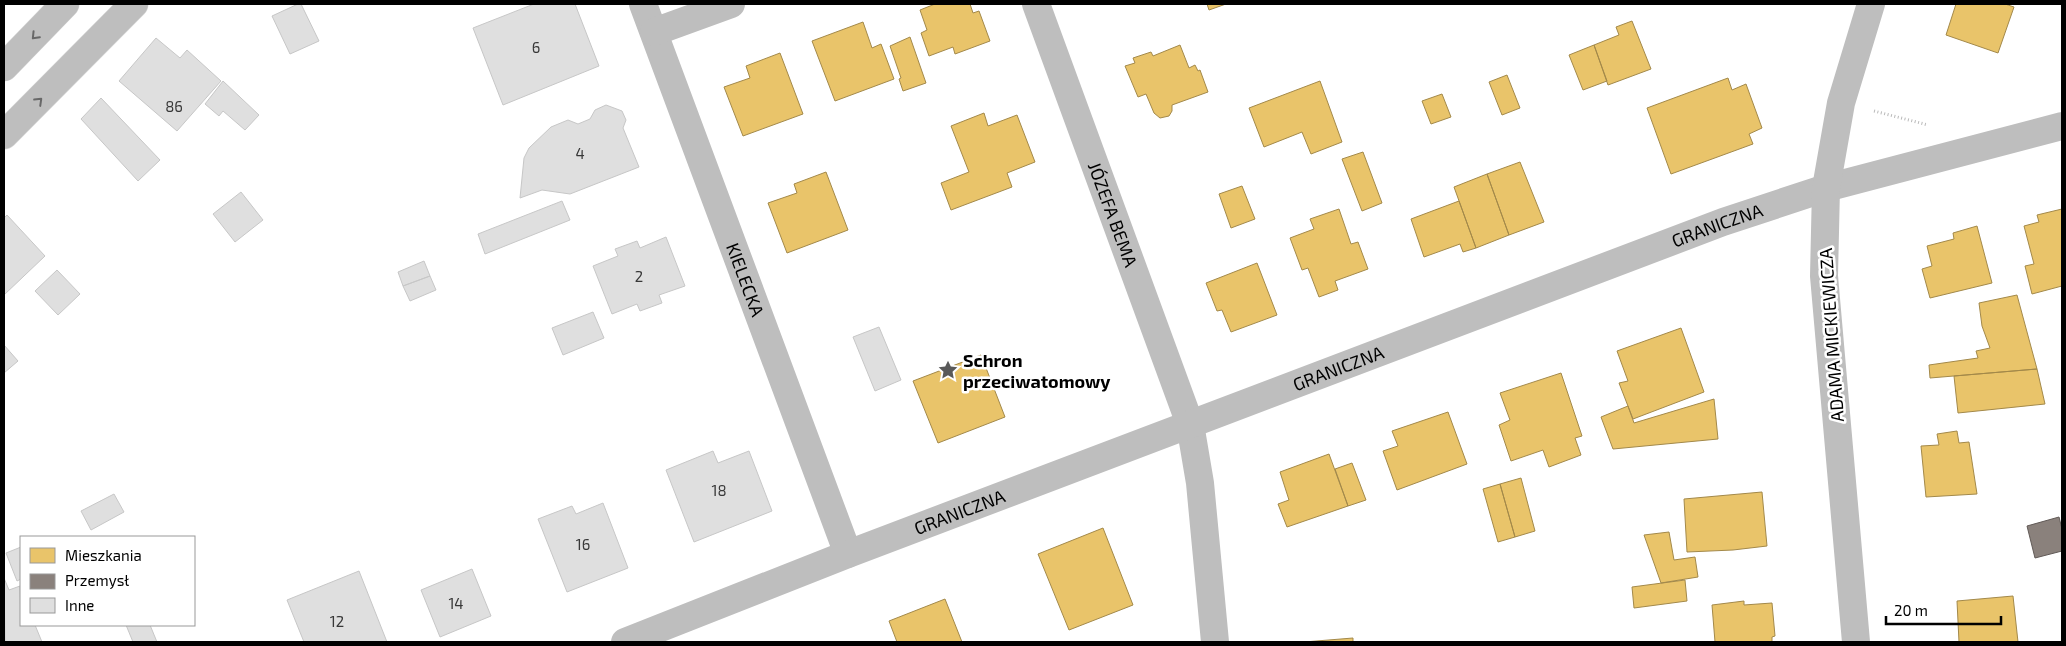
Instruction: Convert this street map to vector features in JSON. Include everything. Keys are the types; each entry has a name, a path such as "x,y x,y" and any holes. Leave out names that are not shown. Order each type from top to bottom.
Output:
{"street":[{"path":"4,67 65,4"},
{"path":"4,135 134,4"},
{"name":"KIELECKA","path":"644,4 848,554"},
{"path":"654,32 731,4"},
{"name":"JÓZEFA BEMA","path":"1036,4 1190,424 1200,483 1215,642"},
{"name":"ADAMA MICKIEWICZA","path":"1856,642 1824,276 1826,188 1841,103 1871,4"},
{"name":"GRANICZNA","path":"625,642 848,554 1723,222 1826,188 2062,126"}],"path":[{"path":"1841,103 1930,125"}],"building: Mieszkania":[{"path":"935,4 970,4 973,13 979,11 990,41 955,54 953,47 929,56 921,33 927,30 920,10"},
{"path":"1207,4 1226,4 1209,10"},
{"path":"1956,4 2005,4 2014,7 1998,53 1946,35"},
{"path":"1632,21 1651,69 1608,85 1594,45 1619,35 1616,27"},
{"path":"863,22 872,48 881,44 894,79 835,101 812,41"},
{"path":"910,37 926,83 903,91 899,79 901,78 890,46"},
{"path":"1180,45 1189,68 1195,65 1198,71 1200,70 1208,92 1172,105 1172,111 1169,116 1160,118 1154,113 1146,94 1138,97 1125,66 1135,63 1133,58 1151,52 1153,56"},
{"path":"1594,45 1607,81 1583,90 1569,55"},
{"path":"780,53 803,114 743,136 724,87 750,78 746,66"},
{"path":"1507,75 1520,108 1502,115 1489,82"},
{"path":"1728,78 1732,90 1746,84 1762,128 1749,134 1753,144 1671,174 1647,108"},
{"path":"1320,81 1342,142 1311,154 1302,132 1264,147 1249,108"},
{"path":"1442,94 1451,117 1431,124 1422,101"},
{"path":"984,113 988,126 1017,115 1035,162 1007,173 1012,187 951,210 941,183 969,172 951,126"},
{"path":"1363,152 1382,203 1362,211 1342,159"},
{"path":"1520,162 1544,222 1509,235 1487,174"},
{"path":"826,172 848,230 787,253 768,203 797,193 794,184"},
{"path":"1487,174 1509,235 1476,248 1454,187"},
{"path":"1242,186 1255,219 1231,228 1219,194"},
{"path":"1459,201 1476,248 1463,252 1460,244 1424,257 1411,219"},
{"path":"1339,209 1351,244 1358,242 1368,269 1335,281 1338,290 1319,297 1308,268 1302,270 1290,238 1314,229 1310,219"},
{"path":"2062,209 2062,286 2032,294 2025,266 2034,264 2024,226 2039,222 2037,215"},
{"path":"1977,226 1992,283 1930,298 1922,269 1932,266 1927,246 1954,239 1953,233"},
{"path":"1257,263 1277,315 1231,332 1222,310 1217,311 1206,283"},
{"path":"2017,295 2037,369 1930,378 1929,365 1978,358 1976,351 1990,348 1982,326 1979,303"},
{"path":"1681,328 1704,392 1633,419 1619,383 1628,381 1617,351"},
{"path":"981,355 1005,417 938,443 913,381"},
{"path":"2037,369 2045,404 1958,413 1954,376"},
{"path":"1561,373 1582,436 1575,438 1581,455 1549,467 1543,450 1511,461 1499,425 1510,420 1500,393"},
{"path":"1714,399 1718,439 1613,449 1601,417 1628,406 1634,423"},
{"path":"1448,412 1467,464 1397,490 1383,451 1398,446 1392,431"},
{"path":"1957,431 1959,443 1969,442 1977,494 1926,497 1921,446 1939,445 1937,434"},
{"path":"1329,454 1348,506 1287,527 1278,504 1289,500 1280,472"},
{"path":"1352,463 1366,500 1348,506 1335,469"},
{"path":"1521,478 1535,531 1515,537 1500,484"},
{"path":"1500,484 1515,537 1498,542 1483,489"},
{"path":"1762,492 1767,546 1687,552 1684,499"},
{"path":"1103,528 1133,605 1069,630 1038,554"},
{"path":"1669,532 1674,560 1695,557 1698,577 1661,583 1644,535"},
{"path":"1685,580 1687,601 1634,608 1632,587"},
{"path":"2013,596 2018,642 1959,642 1957,601"},
{"path":"945,599 962,642 897,642 889,621"},
{"path":"1744,601 1744,605 1772,603 1775,636 1772,637 1772,642 1715,642 1712,605"},
{"path":"1353,638 1353,642 1304,642"}],"building: Przemysł":[{"path":"2059,517 2062,529 2062,551 2035,558 2027,526"}],"building: Inne":[{"path":"301,4 319,41 290,54 272,16"},
{"path":"534,4 575,4 599,66 503,105 473,28"},
{"path":"156,38 180,58 187,50 221,81 177,131 119,81"},
{"path":"223,81 259,115 245,130 223,111 219,116 205,104"},
{"path":"101,98 160,160 138,181 81,119"},
{"path":"606,105 622,111 626,120 623,128 639,167 570,194 542,190 520,198 524,158 529,148 551,127 568,120 578,124 590,119 595,110"},
{"path":"241,192 263,220 235,242 213,214"},
{"path":"562,201 570,220 485,254 478,234"},
{"path":"7,215 45,256 4,295 4,218"},
{"path":"666,237 685,286 659,295 662,303 640,311 637,304 612,314 593,266 618,256 615,249 637,241 640,248"},
{"path":"424,261 430,276 403,286 398,272"},
{"path":"57,270 80,294 58,315 35,291"},
{"path":"430,276 436,290 410,301 403,286"},
{"path":"593,312 604,338 563,355 552,328"},
{"path":"879,327 901,380 875,391 853,337"},
{"path":"4,345 18,361 4,373"},
{"path":"713,451 718,463 749,451 772,511 694,542 666,470"},
{"path":"114,494 124,512 91,530 81,511"},
{"path":"603,503 628,568 567,592 538,519 572,506 576,514"},
{"path":"20,547 20,580 17,581 6,553"},
{"path":"472,569 491,616 440,637 421,590"},
{"path":"359,571 387,642 304,642 287,600"},
{"path":"4,578 9,590 20,586 20,626 35,626 42,642 5,642"},
{"path":"126,626 150,626 157,642 133,642"}],"place":[{"name":"Schron przeciwatomowy","path":"948,370"}]}
